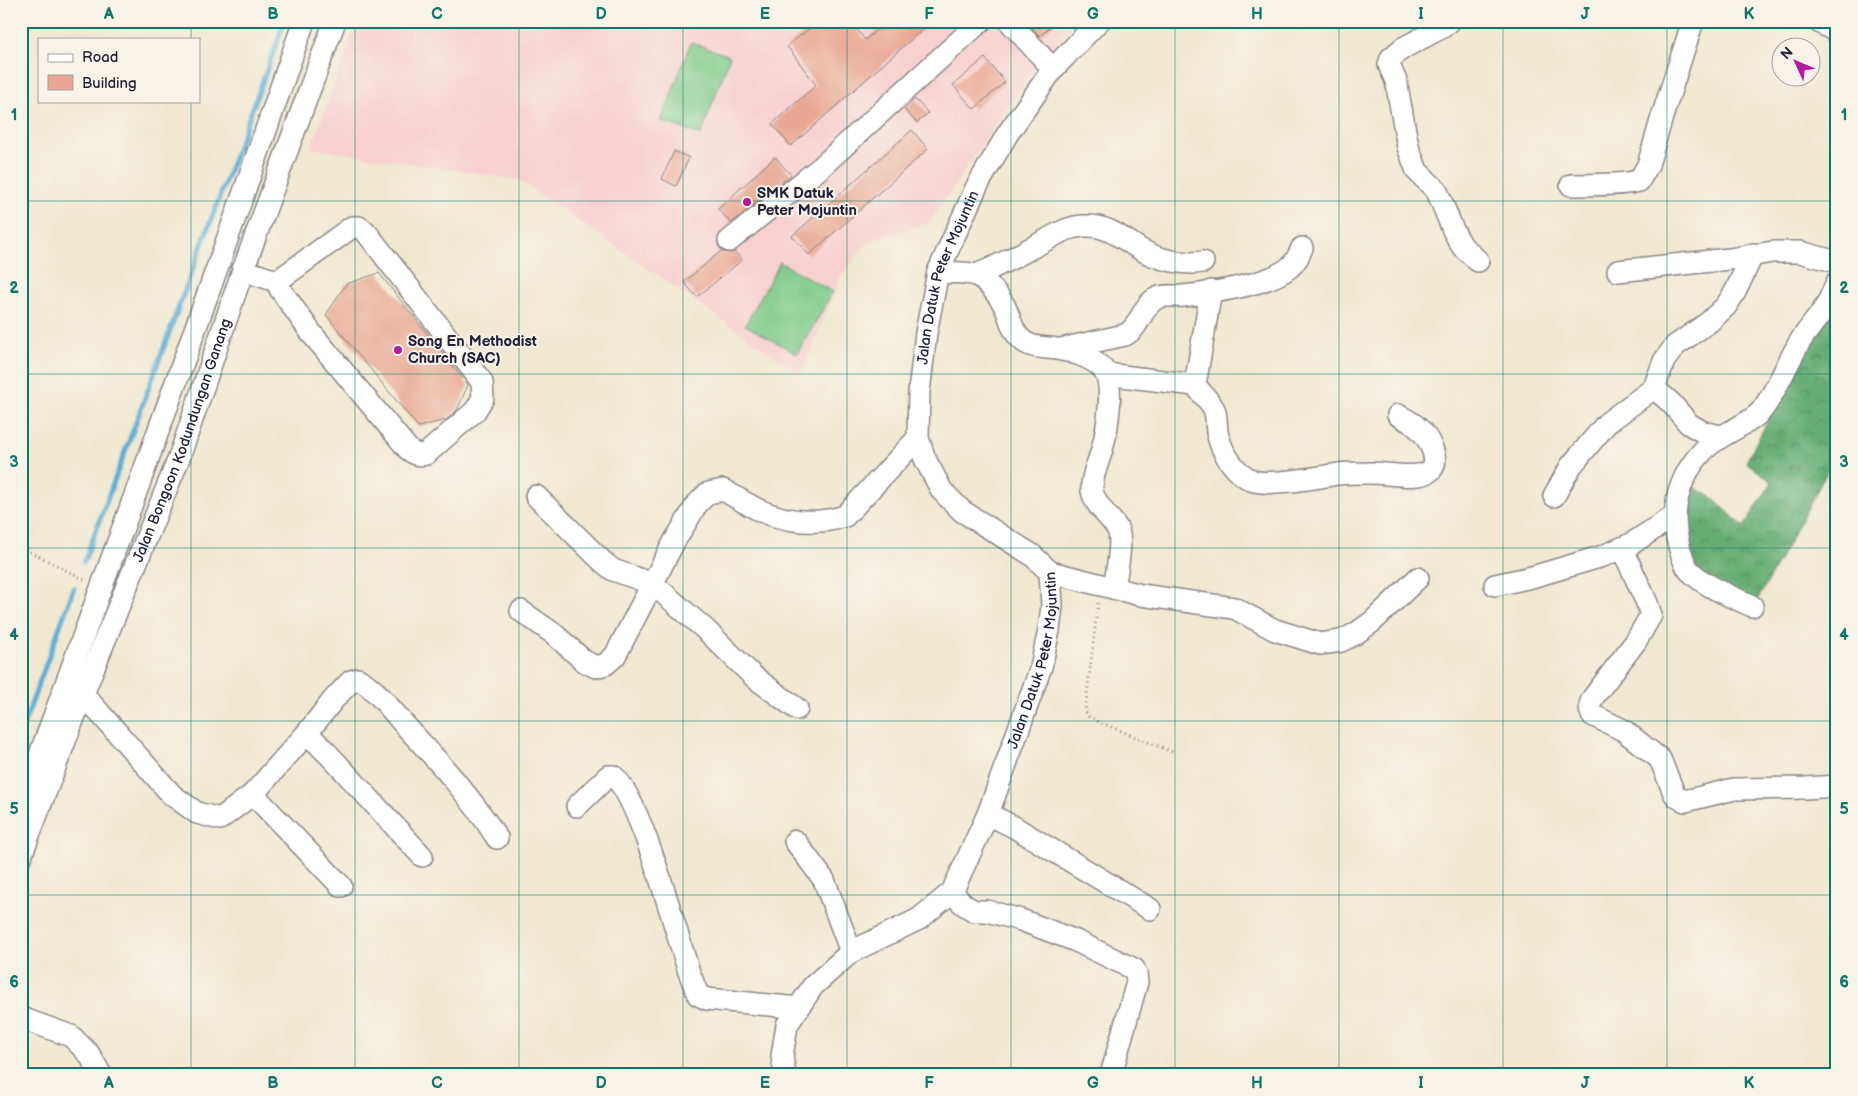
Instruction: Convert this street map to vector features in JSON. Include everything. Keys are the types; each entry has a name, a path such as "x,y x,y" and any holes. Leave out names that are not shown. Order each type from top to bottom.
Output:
{"main road":[{"path":"1822,21 1837,29"}],"street":[{"path":"21,806 231,233 304,21"},
{"name":"Jalan Bongoon Kodundungan Ganang","path":"21,856 83,694 179,458 243,270 334,21"},
{"path":"729,241 820,168 981,21"},
{"path":"1009,21 1053,69"},
{"name":"Jalan Datuk Peter Mojuntin","path":"785,1075 782,1056 787,1025 813,986 852,952 919,920 963,902 999,820 1050,630 1058,574 1032,555 962,511 950,501 934,477 918,438 919,392 923,358 938,272 976,188 1008,133 1053,69 1099,21"},
{"path":"1450,21 1443,27 1403,48 1391,58 1389,65 1396,81 1408,148 1417,171 1436,191 1462,246 1478,260"},
{"path":"1571,185 1622,185 1639,181 1648,165 1694,21"},
{"path":"938,272 976,275 1001,264 1062,230 1081,226 1090,226 1116,233 1141,250 1162,259 1179,262 1203,262"},
{"path":"352,227 359,227 366,232 482,382 483,398 480,404 475,411 426,454 420,456 414,454 312,334 287,301 280,289 279,282 289,272 352,227"},
{"path":"1059,349 1125,335 1131,332 1150,302 1159,297 1211,292 1242,286 1272,277 1290,268 1302,248"},
{"path":"1618,270 1729,259 1773,252 1800,252 1837,262"},
{"path":"1554,496 1571,466 1607,423 1654,388 1669,353 1675,346 1719,314 1726,306 1735,292 1753,254"},
{"path":"243,270 279,282"},
{"path":"976,275 999,297 1013,328 1022,340 1030,346 1059,349 1091,360 1101,367 1106,374 1109,392 1108,422 1094,474 1092,490 1098,504 1118,530 1119,557 1101,585"},
{"path":"1752,606 1704,582 1688,569 1676,538 1674,516 1678,494 1688,470 1703,451 1720,436 1761,412 1782,378 1800,341 1826,305 1837,282"},
{"path":"1195,386 1211,292"},
{"path":"1106,374 1195,386 1214,410 1220,439 1228,460 1239,472 1252,480 1280,481 1373,472 1411,476 1422,475 1431,470 1434,464 1435,453 1418,428 1398,415"},
{"path":"1654,388 1671,403 1689,424 1703,432 1720,436"},
{"path":"521,611 554,634 584,661 596,667 606,664 615,656 688,518 697,504 708,493 723,490 759,510 776,516 805,522 834,520 845,516 918,438"},
{"path":"153,449 179,458"},
{"path":"536,496 603,562 613,570 653,584 754,677 797,709"},
{"path":"1496,585 1532,577 1603,556 1631,544 1674,516"},
{"path":"1622,548 1651,615 1636,641 1589,704 1592,715 1623,730 1660,759 1674,793 1685,801 1734,789 1837,786"},
{"path":"1058,574 1140,595 1234,608 1275,630 1320,644 1342,641 1355,634 1372,622 1418,578"},
{"path":"83,694 172,795 196,813 220,819 253,794 307,733 334,699 351,681 358,679 366,683 447,771 471,800 497,838"},
{"path":"307,733 422,856"},
{"path":"576,806 608,776 613,776 624,786 638,816 698,995 707,999 799,1008"},
{"path":"253,794 341,886"},
{"path":"999,820 1150,909"},
{"path":"795,841 824,880 852,952"},
{"path":"963,902 1021,920 1076,941 1134,970 1138,977 1137,982 1111,1075"},
{"path":"21,1018 71,1036 89,1054 101,1075"}],"path":[{"path":"21,547 100,588"},
{"path":"1101,585 1085,711 1089,717 1099,722 1174,753"}],"shaded area":[{"name":"SMK Datuk Peter Mojuntin","path":"358,21 1077,21 1035,67 929,223 869,241 841,275 801,374 519,180 311,148"}],"green space":[{"path":"691,42 730,56 701,135 661,121"},
{"path":"780,262 833,292 797,354 745,325"},
{"path":"1837,289 1837,454 1756,603 1691,568 1683,541 1686,484 1711,496 1744,527 1772,482 1746,462"}],"building":[{"path":"819,21 851,21 865,40 887,21 932,21 791,146 772,124 816,85 787,46"},
{"path":"1026,21 1057,21 1040,36"},
{"path":"985,58 1005,82 974,109 953,85"},
{"path":"915,99 928,113 917,123 904,109"},
{"path":"912,130 928,149 809,255 792,236"},
{"path":"674,151 689,158 676,186 662,179"},
{"path":"775,157 791,175 731,223 718,209"},
{"path":"721,251 735,252 742,260 697,297 684,282"},
{"name":"Song En Methodist Church (SAC)","path":"379,273 468,385 457,410 446,420 418,427 326,315 346,284"}],"waterway":[{"path":"84,562 285,21"},
{"path":"21,732 74,588"}],"place":[{"name":"SMK Datuk Peter Mojuntin","path":"747,202"},
{"name":"Song En Methodist Church (SAC)","path":"398,350"}]}
